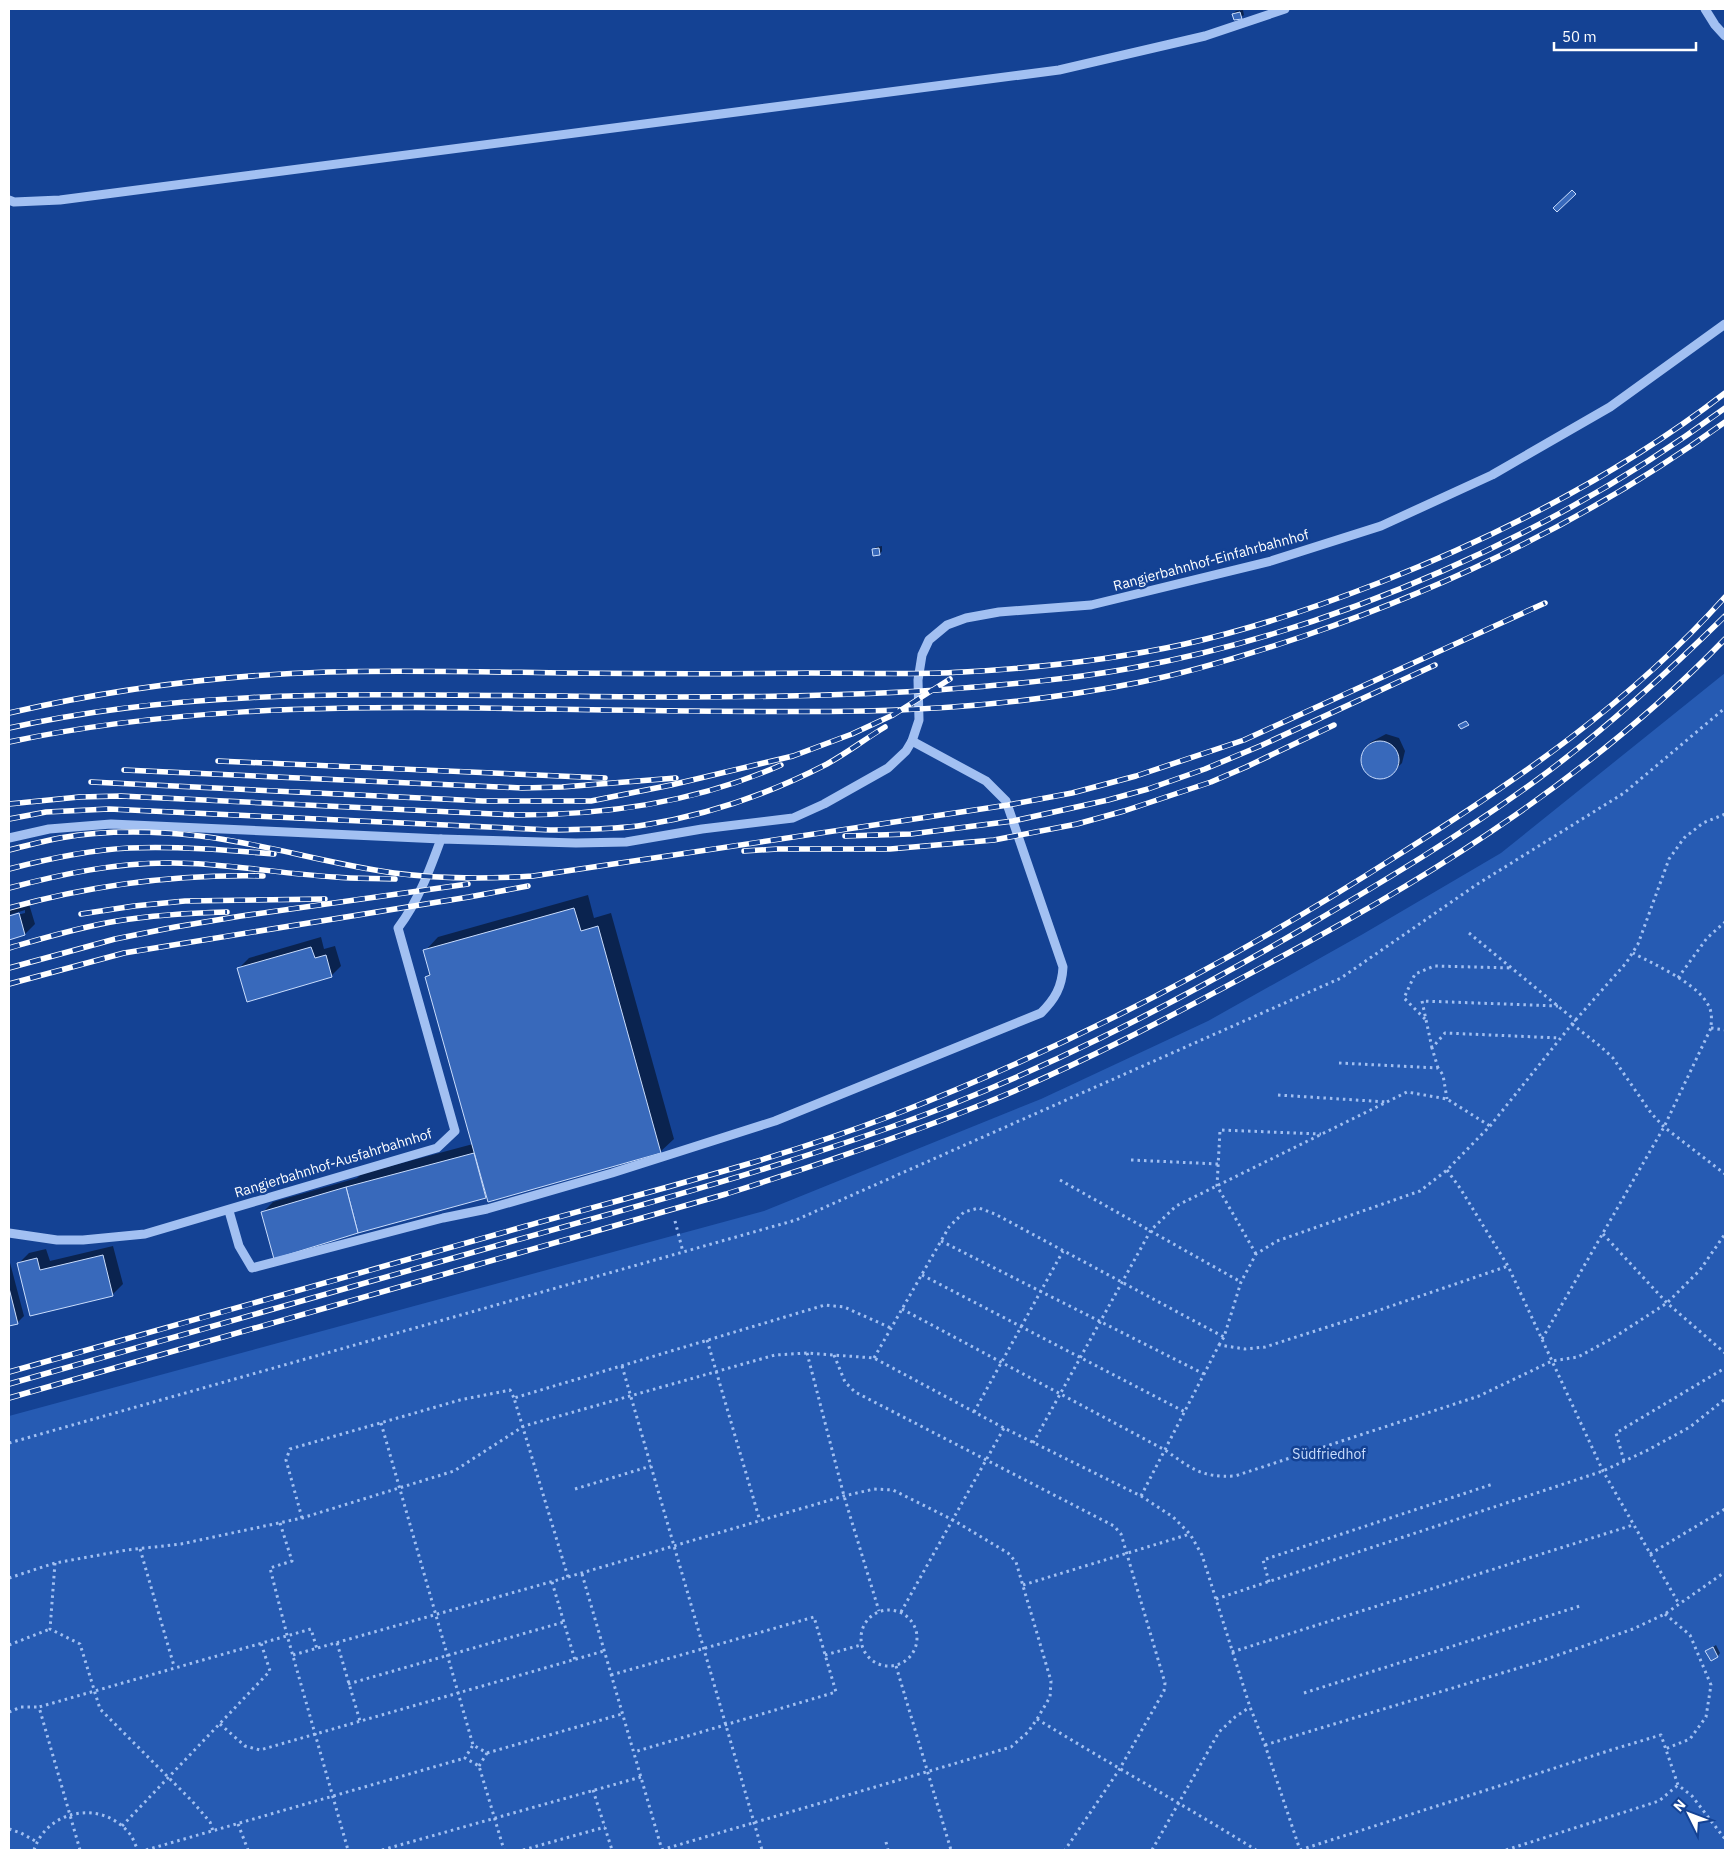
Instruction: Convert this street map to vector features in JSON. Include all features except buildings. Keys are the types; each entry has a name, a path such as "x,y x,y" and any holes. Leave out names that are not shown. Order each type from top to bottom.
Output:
{"lane":[{"path":"9,200 14,202 60,200 1059,70 1205,36 1285,9"},
{"path":"1705,9 1725,36"},
{"name":"Rangierbahnhof-Einfahrbahnhof","path":"912,741 918,720 918,680 922,655 929,640 947,625 966,618 1000,612 1091,605 1271,561 1381,526 1492,475 1610,407 1725,324"},
{"path":"9,838 49,829 111,824 442,839 576,843 626,842 702,829 793,818 824,804 888,768 906,751 912,741 986,781 1006,801 1063,967 1063,979 1058,993 1040,1013 775,1121 612,1173 487,1209 443,1218 252,1268 239,1246 229,1210"},
{"name":"Rangierbahnhof-Ausfahrbahnhof","path":"9,1232 57,1240 115,1238 146,1234 437,1148 455,1131 398,928 426,879 442,839"}],"path":[{"path":"9,1443 796,1220 1341,978 1476,885 1624,793 1725,708"},
{"path":"1141,1496 1224,1336 1241,1282 1256,1254 1276,1241 1420,1191 1446,1170 1490,1126 1560,1038 1626,963 1638,944 1669,859 1684,838 1703,823 1725,814"},
{"path":"1678,978 1707,938 1725,922"},
{"path":"1469,933 1576,1021"},
{"path":"1542,1340 1664,1127 1711,1028 1711,1012 1702,994 1633,953"},
{"path":"1426,1021 1404,998 1415,974 1434,966 1512,968"},
{"path":"1447,1099 1443,1075 1438,1068 1432,1048 1422,1001 1558,1006"},
{"path":"1572,1024 1613,1058 1650,1113 1664,1127 1725,1174"},
{"path":"1711,1028 1725,1030"},
{"path":"1432,1048 1445,1033 1560,1038"},
{"path":"1339,1063 1438,1068"},
{"path":"1033,1443 1151,1230 1176,1206 1407,1092 1447,1099 1490,1126"},
{"path":"1278,1095 1387,1102"},
{"path":"1256,1254 1217,1186 1220,1130 1322,1134"},
{"path":"1131,1160 1218,1164"},
{"path":"1446,1170 1460,1188 1508,1266 1603,1471 1679,1604"},
{"path":"1060,1180 1241,1282"},
{"path":"874,1358 948,1227 964,1212 979,1208 995,1214 1224,1336"},
{"path":"675,1221 683,1252"},
{"path":"1603,1234 1667,1303 1725,1353"},
{"path":"902,1309 1165,1450 1198,1472 1222,1477 1235,1476 1479,1396 1552,1361 1578,1357 1613,1338 1667,1303 1700,1270 1725,1234"},
{"path":"941,1241 1204,1374"},
{"path":"974,1412 1063,1250"},
{"path":"1219,1345 1245,1349 1265,1347 1508,1266"},
{"path":"922,1275 1185,1412"},
{"path":"514,1398 825,1305 844,1307 891,1328"},
{"path":"707,1340 760,1521"},
{"path":"808,1353 844,1496 879,1611"},
{"path":"9,1578 55,1563 181,1544 302,1518 454,1471 524,1426 775,1355 808,1353 874,1358 1033,1443 1141,1496 1172,1517 1190,1534 1202,1555 1250,1707 1265,1745 1300,1850 1661,1735 1678,1785 1692,1796 1725,1839"},
{"path":"834,1355 845,1382 855,1392 1114,1526 1121,1534 1165,1683 1164,1691 1119,1770 1065,1850"},
{"path":"622,1366 762,1850"},
{"path":"1624,1461 1616,1433 1725,1368"},
{"path":"302,1518 286,1460 290,1449 469,1398 510,1390 524,1426 568,1577"},
{"path":"1216,1599 1603,1471 1690,1426 1725,1399"},
{"path":"381,1423 474,1745 487,1753"},
{"path":"901,1612 1004,1428"},
{"path":"575,1489 651,1466"},
{"path":"1269,1582 1263,1560 1493,1484"},
{"path":"293,1655 582,1574 844,1496 874,1489 893,1490 952,1520 1008,1553 1016,1562 1050,1681 1050,1697 1028,1732 1011,1747 662,1850 582,1574"},
{"path":"1650,1554 1725,1509"},
{"path":"280,1523 292,1561 270,1568 287,1636 348,1850"},
{"path":"1232,1652 1633,1525"},
{"path":"1022,1585 1190,1534"},
{"path":"140,1549 174,1666"},
{"path":"50,1629 55,1563"},
{"path":"1265,1745 1535,1663 1633,1629 1665,1614 1725,1572"},
{"path":"552,1582 576,1660"},
{"path":"1304,1693 1580,1606"},
{"path":"890,1609 901,1612 911,1620 916,1630 917,1641 914,1652 906,1661 896,1666 874,1663 866,1655 861,1645 860,1635 864,1625 870,1616 879,1611 890,1609"},
{"path":"1665,1614 1690,1636 1711,1685 1706,1717 1690,1739 1665,1749"},
{"path":"611,1675 814,1618 836,1692 634,1752"},
{"path":"348,1684 564,1622"},
{"path":"9,1712 21,1707 39,1707 174,1666 311,1628 317,1648"},
{"path":"9,1645 50,1629 80,1644 100,1709 192,1801 210,1822 213,1831"},
{"path":"122,1826 270,1671 261,1643"},
{"path":"337,1643 360,1721"},
{"path":"825,1655 861,1645"},
{"path":"220,1724 245,1746 260,1750 604,1651"},
{"path":"896,1666 951,1850"},
{"path":"39,1707 80,1850"},
{"path":"1152,1850 1219,1732 1235,1717 1250,1707"},
{"path":"479,1766 487,1753 622,1714"},
{"path":"1037,1719 1119,1770 1179,1803 1256,1850"},
{"path":"146,1850 465,1758 474,1745"},
{"path":"465,1758 479,1766 504,1850"},
{"path":"382,1850 397,1848 494,1818 641,1777"},
{"path":"1506,1850 1659,1801 1678,1785"},
{"path":"593,1790 612,1850"},
{"path":"34,1850 45,1830 56,1820 70,1814 92,1812 112,1819 122,1826 129,1833 138,1850"},
{"path":"238,1824 248,1850"},
{"path":"523,1850 605,1827"},
{"path":"9,1829 37,1842"},
{"path":"886,1842 888,1850"}],"green space":[{"name":"Südfriedhof","path":"1725,673 1725,1850 9,1850 9,1416 764,1211 1041,1099 1208,1021 1363,934 1501,853"}],"railway":[{"path":"9,713 127,690 248,676 388,671 660,674 944,673 1047,666 1158,650 1235,632 1309,609 1381,582 1472,543 1516,522 1603,475 1645,450 1725,393"},
{"path":"9,728 77,715 146,706 284,696 702,697 843,695 1010,684 1083,676 1132,668 1210,651 1289,629 1366,602 1443,571 1518,535 1590,496 1660,454 1725,408"},
{"path":"9,742 126,722 243,712 362,708 817,712 900,710 1038,699 1141,682 1223,662 1304,636 1360,616 1469,570 1522,545 1626,488 1725,422"},
{"path":"9,1372 756,1161 848,1132 959,1089 1087,1030 1213,966 1335,895 1440,829 1527,770 1610,706 1688,636 1725,597"},
{"path":"9,850 77,835 130,832 166,833 225,840 345,865 394,873 446,877 515,877 533,876 1008,805 1072,793 1136,776 1244,740 1545,603"},
{"path":"9,1384 747,1174 891,1127 945,1107 1050,1062 1153,1011 1254,957 1393,875 1481,819 1538,779 1611,721 1658,680 1725,616"},
{"path":"9,1398 726,1194 891,1139 1026,1086 1136,1034 1279,958 1399,890 1457,854 1514,816 1624,733 1725,639"},
{"path":"845,836 911,834 1013,821 1148,789 1205,769 1260,746 1435,665"},
{"path":"91,782 483,801 591,801 671,785 793,756 852,734 893,715 950,679"},
{"path":"744,851 778,849 890,849 994,840 1077,824 1124,811 1211,782 1334,725"},
{"path":"9,819 46,812 109,809 550,830 632,827 668,821 715,809 783,785 827,764 885,727"},
{"path":"218,761 605,778"},
{"path":"9,804 79,797 121,796 517,815 551,814 618,809 685,797 749,778 781,765"},
{"path":"124,770 522,788 562,787 676,778"},
{"path":"9,869 68,856 129,848 183,848 274,854"},
{"path":"9,888 90,870 152,863 193,863 315,876 395,879"},
{"path":"9,908 103,887 167,879 263,876"},
{"path":"9,968 115,939 175,927 468,884"},
{"path":"9,984 124,953 528,886"},
{"path":"81,914 185,901 325,899"},
{"path":"9,948 103,923 145,917 227,912"}]}
